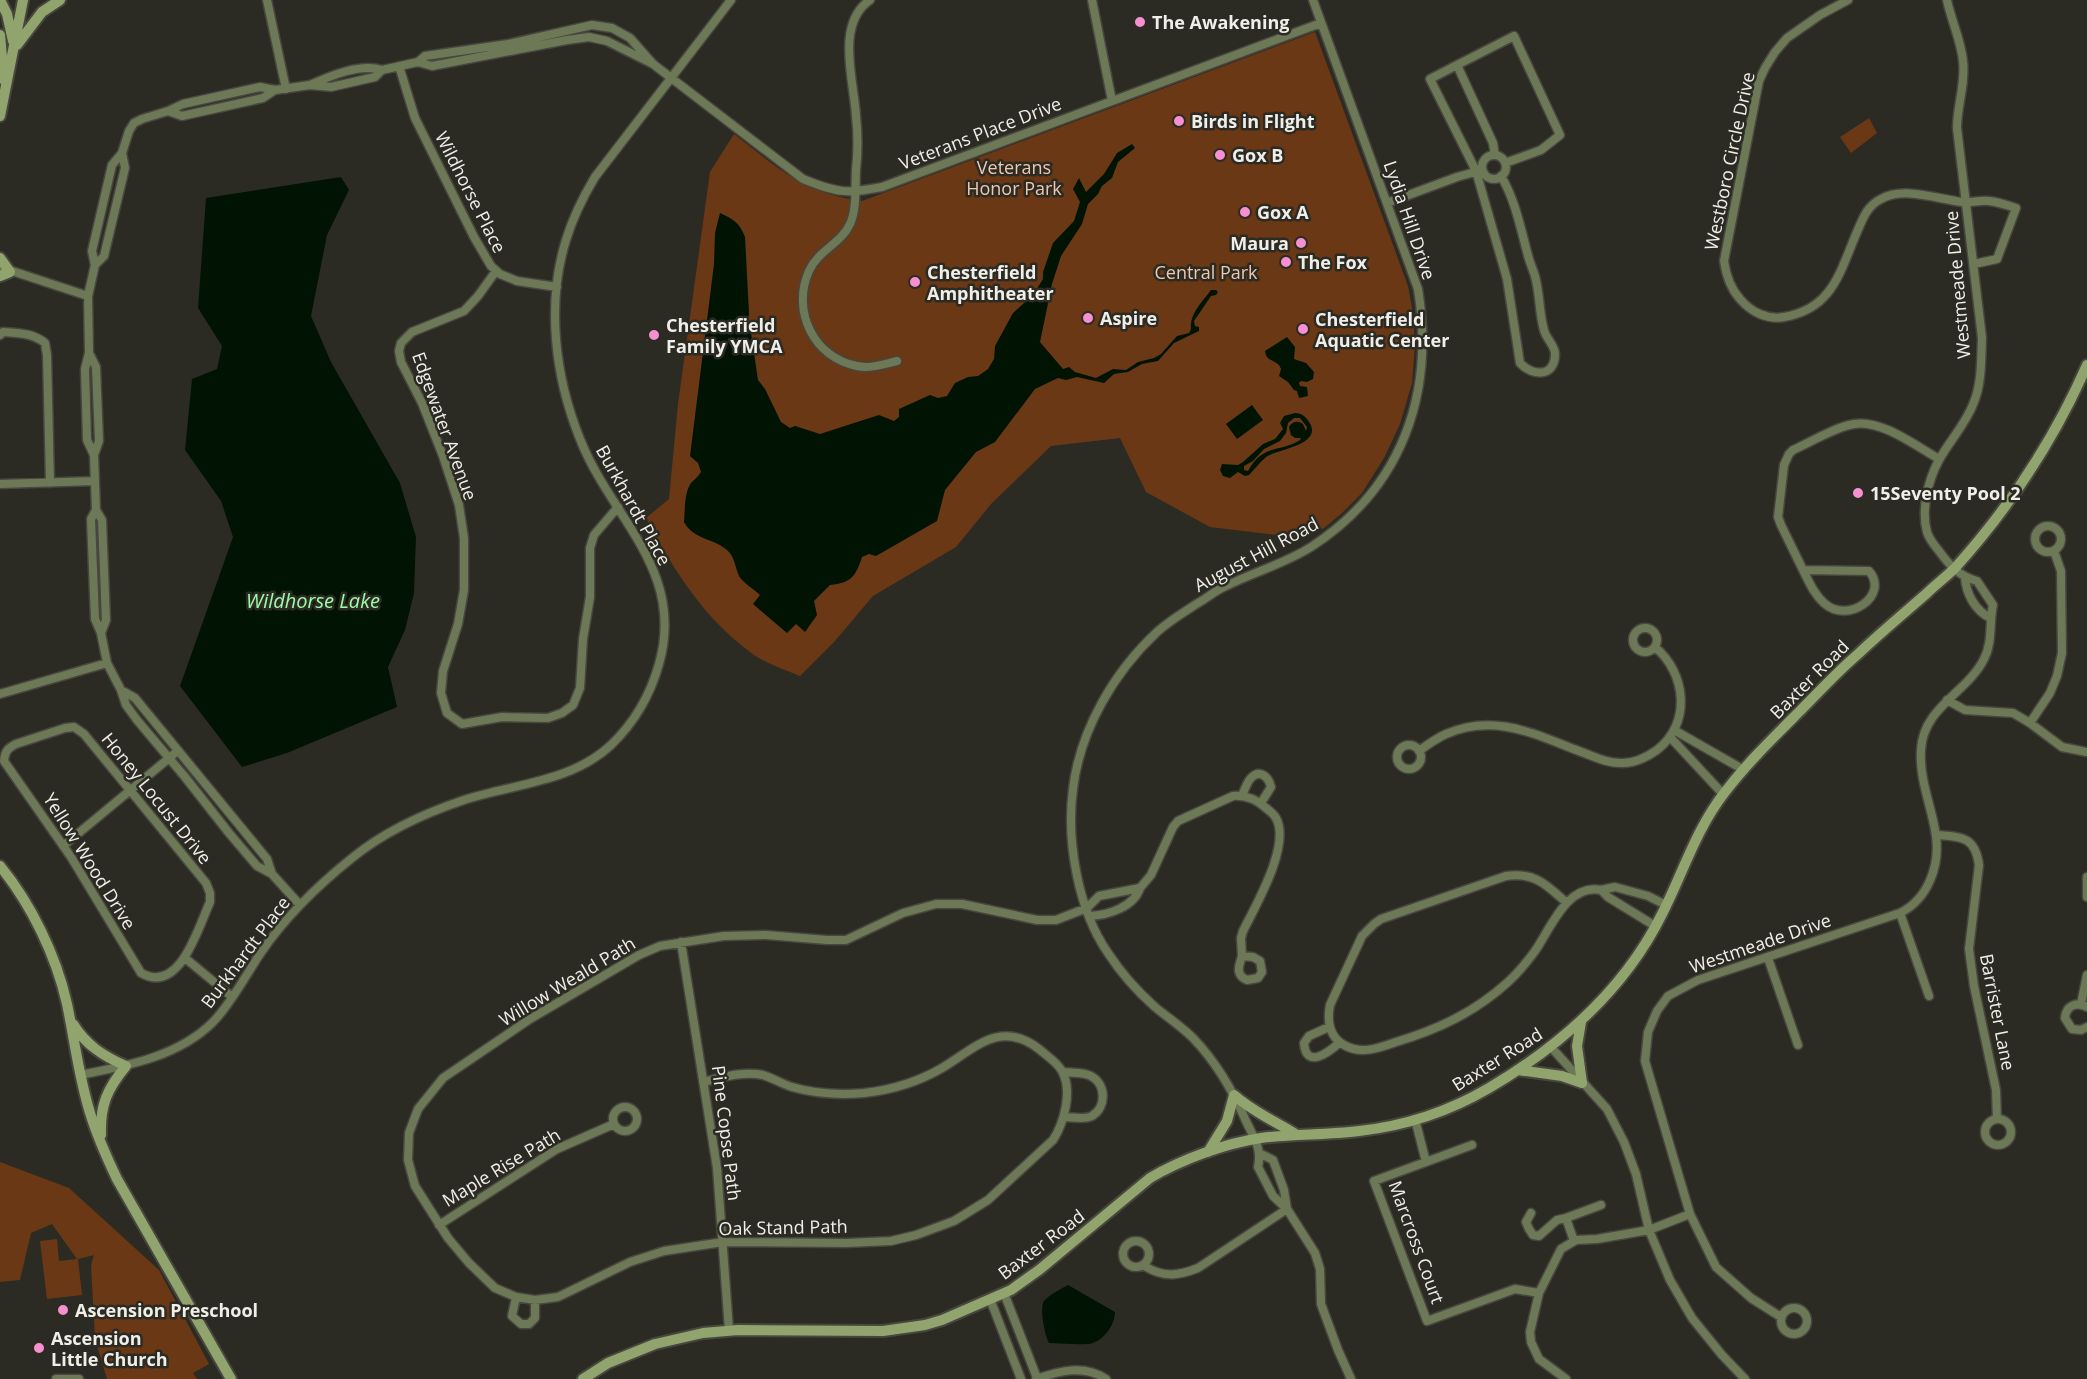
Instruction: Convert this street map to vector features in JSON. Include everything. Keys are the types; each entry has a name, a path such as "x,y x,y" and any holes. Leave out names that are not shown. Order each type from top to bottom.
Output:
{"main road":[{"path":"0,0 7,14 15,48"},
{"path":"0,116 23,0"},
{"path":"15,48 42,12 60,0"},
{"path":"0,35 5,91"},
{"path":"0,258 3,272"},
{"name":"Baxter Road","path":"583,1379 608,1363 655,1344 703,1333 729,1330 883,1331 942,1320 1004,1293 1039,1270 1150,1178 1171,1167 1208,1152 1255,1139 1361,1131 1415,1119 1462,1102 1518,1070 1581,1022 1624,973 1647,941 1666,905 1687,855 1723,794 1855,656 1953,570 2021,485 2067,410 2087,365"},
{"path":"0,866 14,882 35,919 54,963 67,1004 90,1115 102,1146 117,1179 231,1379"},
{"path":"69,1018 80,1035 91,1046 126,1066 114,1080 104,1098 100,1125 102,1146"},
{"path":"1518,1070 1562,1076 1582,1083 1577,1046 1581,1022"},
{"path":"1208,1152 1227,1121 1234,1095 1250,1109 1297,1135"}],"street":[{"path":"267,0 286,89"},
{"name":"Burkhardt Place","path":"80,1075 126,1066 158,1056 187,1041 214,1022 261,952 300,904 354,856 429,813 464,800 574,769 609,747 635,720 653,686 664,649 666,622 659,585 648,559 597,475 580,441 567,403 559,363 556,329 557,287 566,241 579,205 595,177 731,0"},
{"path":"870,0 856,16 851,28 849,68 856,113 858,147 853,214 850,226 839,239 818,256 809,271 803,287 803,307 807,326 817,344 843,362 859,367 880,366 897,361"},
{"path":"1092,0 1112,101"},
{"name":"Lydia Hill Drive","path":"1313,0 1418,289 1423,329 1423,353 1418,393 1408,431 1375,489 1352,514"},
{"name":"Westboro Circle Drive","path":"1848,0 1820,15 1787,38 1775,52 1759,81 1724,261 1728,280 1733,290 1751,309 1763,316 1777,318 1793,315 1817,304 1838,280 1865,214 1880,199 1889,195 1908,193 1965,202 1992,201 2016,208 1997,259 1974,264"},
{"name":"Westmeade Drive","path":"1781,1317 1751,1298 1716,1267 1710,1258 1690,1214 1645,1061 1648,1032 1657,1011 1668,996 1681,988 1900,913 1914,906 1930,882 1936,854 1936,835 1921,771 1921,749 1926,728 1935,712 1973,676 1985,658 1989,644 1993,605 1977,581 1953,570 1926,530 1926,500 1930,480 1939,459 1967,419 1976,398 1981,366 1982,338 1957,128 1957,115 1964,78 1963,57 1947,0"},
{"name":"Veterans Place Drive","path":"653,64 803,179 829,190 855,192 882,187 1321,23"},
{"path":"418,62 425,56 508,44 592,25 612,28 630,38 653,64"},
{"path":"1501,176 1510,195 1535,277 1545,335 1556,351 1554,363 1547,370 1539,373 1528,371 1520,363 1507,279 1479,171 1430,79 1514,36 1560,135 1541,150 1505,163"},
{"path":"300,904 272,874 257,866 126,705 107,663 101,633 95,619 91,519 96,510 94,455 87,440 85,369 89,353 88,296 95,265 92,251 112,165 122,153 134,123 183,104 260,87 275,90 286,89 310,85 326,77 372,67 382,70 418,62 432,66 589,37 607,41 653,64"},
{"path":"1457,65 1493,143 1495,155"},
{"name":"Wildhorse Place","path":"399,66 415,118 474,237 491,266 496,271 517,281 557,287"},
{"path":"1387,203 1479,171 1485,159 1495,155 1502,158 1505,163 1505,170 1501,176 1490,178 1479,171"},
{"name":"Edgewater Avenue","path":"496,271 464,311 412,332 401,343 399,351 401,362 422,403 443,456 459,505 464,538 464,590 458,624 443,671 441,693 447,713 462,724 501,717 548,718 562,714 573,705 580,688 583,639 590,597 590,548 594,535 618,507"},
{"path":"3,272 88,296"},
{"path":"1,333 37,336 45,343 50,483"},
{"path":"1803,570 1869,571 1874,581 1873,591 1869,600 1862,607 1844,611 1825,605 1814,593 1780,525 1778,517 1784,465 1789,454 1847,426 1864,424 1885,428 1939,459"},
{"path":"0,484 95,481"},
{"name":"August Hill Road","path":"1261,1154 1226,1081 1194,1039 1137,990 1106,951 1095,931 1076,873 1072,847 1073,788 1079,757 1093,719 1115,681 1158,631 1225,586 1286,562 1301,553 1332,533 1352,514"},
{"path":"2031,723 2050,693 2057,676 2062,653 2061,571 2054,551"},
{"path":"1965,577 1966,591 1981,614 1990,618"},
{"path":"1419,751 1445,734 1463,728 1497,725 1516,727 1609,762 1634,762 1650,755 1672,733 1680,715 1682,700 1680,686 1666,656 1655,647"},
{"path":"0,694 107,663"},
{"path":"121,690 135,698 178,750 267,860 272,874"},
{"path":"1947,700 1965,710 2013,713 2031,723 2062,747 2087,752"},
{"name":"Honey Locust Drive","path":"5,752 16,744 65,728 74,728 84,734 206,883 210,893 210,902 185,958"},
{"path":"1672,733 1744,770"},
{"path":"1672,733 1723,794"},
{"path":"63,846 178,750"},
{"name":"Yellow Wood Drive","path":"5,752 4,761 63,846 141,973 157,979 169,975 185,958"},
{"path":"1242,795 1251,778 1257,774 1263,775 1269,780 1271,787 1261,803"},
{"path":"1140,888 1099,896 1089,912 1104,915 1114,912 1133,899 1151,875 1178,821 1233,796 1242,795 1261,803 1276,817 1280,838 1272,869 1243,930 1242,956"},
{"name":"Barrister Lane","path":"1936,835 1958,836 1968,840 1975,847 1978,856 1979,865 1969,949 1974,986 1996,1090 1996,1119"},
{"path":"1567,903 1536,878 1519,874 1506,876 1381,919 1362,936 1330,1005 1329,1026 1339,1043 1358,1051 1371,1050 1423,1034 1463,1016 1510,981 1567,903 1579,893 1615,887 1648,896 1666,905"},
{"path":"2087,877 2087,897"},
{"path":"1601,890 1608,897 1655,926"},
{"name":"Willow Weald Path","path":"439,1225 415,1186 408,1160 409,1133 418,1108 443,1078 530,1020 639,955 660,946 724,936 766,934 846,940 903,913 936,904 962,904 1036,920 1056,920 1089,912"},
{"path":"1900,913 1929,996"},
{"name":"Pine Copse Path","path":"681,942 717,1168 729,1330"},
{"path":"185,958 231,996"},
{"path":"1768,958 1798,1046"},
{"path":"2087,975 2084,1006 2069,1007 2065,1018 2072,1029 2080,1030 2087,1027"},
{"path":"1329,1026 1309,1036 1304,1043 1306,1052 1317,1058 1339,1043"},
{"path":"704,1082 743,1074 763,1076 792,1086 838,1095 892,1089 941,1069 973,1046 1002,1037 1018,1038 1032,1044 1051,1058 1063,1072 1086,1074 1101,1086 1103,1101 1098,1111 1084,1118 1064,1117"},
{"path":"1551,1046 1607,1109 1624,1142 1636,1174 1649,1230 1670,1280 1692,1318 1745,1379"},
{"name":"Oak Stand Path","path":"439,1225 482,1277 495,1288 516,1297 536,1300 563,1295 630,1262 664,1251 723,1242 891,1242 954,1221 988,1200 1053,1140 1064,1117 1067,1096 1063,1072"},
{"name":"Marcross Court","path":"1415,1119 1426,1162"},
{"name":"Maple Rise Path","path":"439,1225 557,1149 614,1124"},
{"name":"Marcross Court","path":"1472,1144 1374,1181 1427,1322 1515,1289 1539,1293"},
{"path":"1287,1209 1284,1190 1273,1160 1261,1154 1258,1167 1274,1196 1287,1209 1315,1253 1320,1269 1321,1304 1351,1379"},
{"path":"1531,1213 1526,1222 1528,1229 1533,1235 1539,1236 1557,1220 1601,1205"},
{"path":"1143,1265 1150,1270 1170,1276 1183,1274 1198,1268 1287,1209"},
{"path":"1566,1379 1539,1359 1531,1342 1530,1332 1539,1293 1560,1249 1574,1241 1649,1230 1690,1214"},
{"path":"1566,1218 1574,1241"},
{"path":"1004,1293 1036,1379 1062,1370 1076,1369 1088,1371 1106,1379"},
{"path":"516,1297 512,1316 520,1324 529,1324 535,1318 536,1300"},
{"path":"990,1299 1022,1379"},
{"path":"56,1379 79,1379"}],"green space":[{"name":"Central Park","path":"1315,32 1408,286 1413,313 1415,346 1412,383 1400,424 1384,458 1362,493 1324,528 1300,538 1210,527 1146,492 1120,438 1051,446 991,504 956,547 873,596 834,642 800,676 768,663 733,638 690,591 646,518 669,499 678,404 710,172 734,134 807,186 862,201"},
{"path":"1869,118 1877,133 1851,153 1840,137"},
{"path":"0,1162 69,1188 159,1270 209,1364 193,1373 197,1379 107,1379 95,1339 91,1265 94,1255 78,1259 82,1295 47,1299 40,1241 57,1239 59,1261 77,1259 52,1224 31,1233 20,1280 0,1282"}],"water":[{"path":"1132,144 1135,148 1118,162 1112,178 1102,186 1088,204 1082,224 1061,256 1052,284 1040,342 1063,369 1069,367 1075,372 1096,378 1113,369 1126,370 1138,362 1161,354 1177,336 1189,333 1197,308 1211,290 1216,290 1218,292 1216,295 1211,296 1194,321 1199,331 1174,343 1158,361 1142,364 1128,372 1114,374 1104,383 1077,377 1066,380 1058,378 1035,389 995,442 976,452 945,490 937,521 876,556 869,554 862,557 852,577 830,585 814,601 817,615 805,632 796,624 787,633 753,604 760,595 741,579 730,553 722,546 698,536 684,522 687,492 691,483 701,472 698,463 690,456 714,264 715,233 720,213 736,222 745,237 749,313 747,326 751,332 758,380 765,389 781,422 790,428 795,426 820,434 879,415 894,421 899,417 899,409 930,395 938,398 947,396 955,383 968,377 978,376 988,369 994,359 995,346 1013,313 1033,295 1043,279 1043,272 1053,243 1074,221 1080,202 1073,189 1079,178 1086,192 1104,174 1117,153"},
{"name":"Wildhorse Lake","path":"341,177 349,190 327,235 311,316 331,362 400,483 416,537 414,593 405,630 388,667 397,707 287,753 242,767 180,686 233,537 221,501 185,450 192,379 217,369 222,346 198,308 206,198"},
{"path":"1287,337 1295,347 1294,359 1306,363 1314,372 1313,379 1299,383 1300,386 1307,387 1308,396 1299,398 1297,391 1279,376 1281,369 1279,365 1266,354 1265,351"},
{"path":"1252,405 1263,420 1237,439 1226,424"},
{"path":"1295,413 1303,415 1312,428 1311,435 1298,445 1266,457 1249,475 1245,476 1238,472 1230,478 1223,476 1220,470 1222,464 1238,465 1263,444 1275,439 1283,429 1280,423 1284,416","holes":["1294,418 1300,418 1307,427 1306,431 1303,424 1299,422 1289,427 1291,435 1301,438 1300,440 1266,452 1254,462 1248,471 1244,470 1244,466 1253,461 1264,449 1280,441 1286,433 1288,423"]},
{"path":"1068,1285 1115,1312 1109,1330 1093,1343 1049,1343 1043,1322 1044,1301"}],"place":[{"name":"The Awakening","path":"1140,22"},
{"name":"Birds in Flight","path":"1179,121"},
{"name":"Gox B","path":"1220,155"},
{"name":"Gox A","path":"1245,212"},
{"name":"Maura","path":"1301,243"},
{"name":"The Fox","path":"1286,262"},
{"name":"Chesterfield Amphitheater","path":"915,282"},
{"name":"Aspire","path":"1088,318"},
{"name":"Chesterfield Aquatic Center","path":"1303,329"},
{"name":"Chesterfield Family YMCA","path":"654,335"},
{"name":"15Seventy Pool 2","path":"1858,493"},
{"name":"Ascension Preschool","path":"63,1310"},
{"name":"Ascension Little Church","path":"39,1348"}],"park label":[{"name":"Veterans Honor Park","path":"1014,177"}]}
